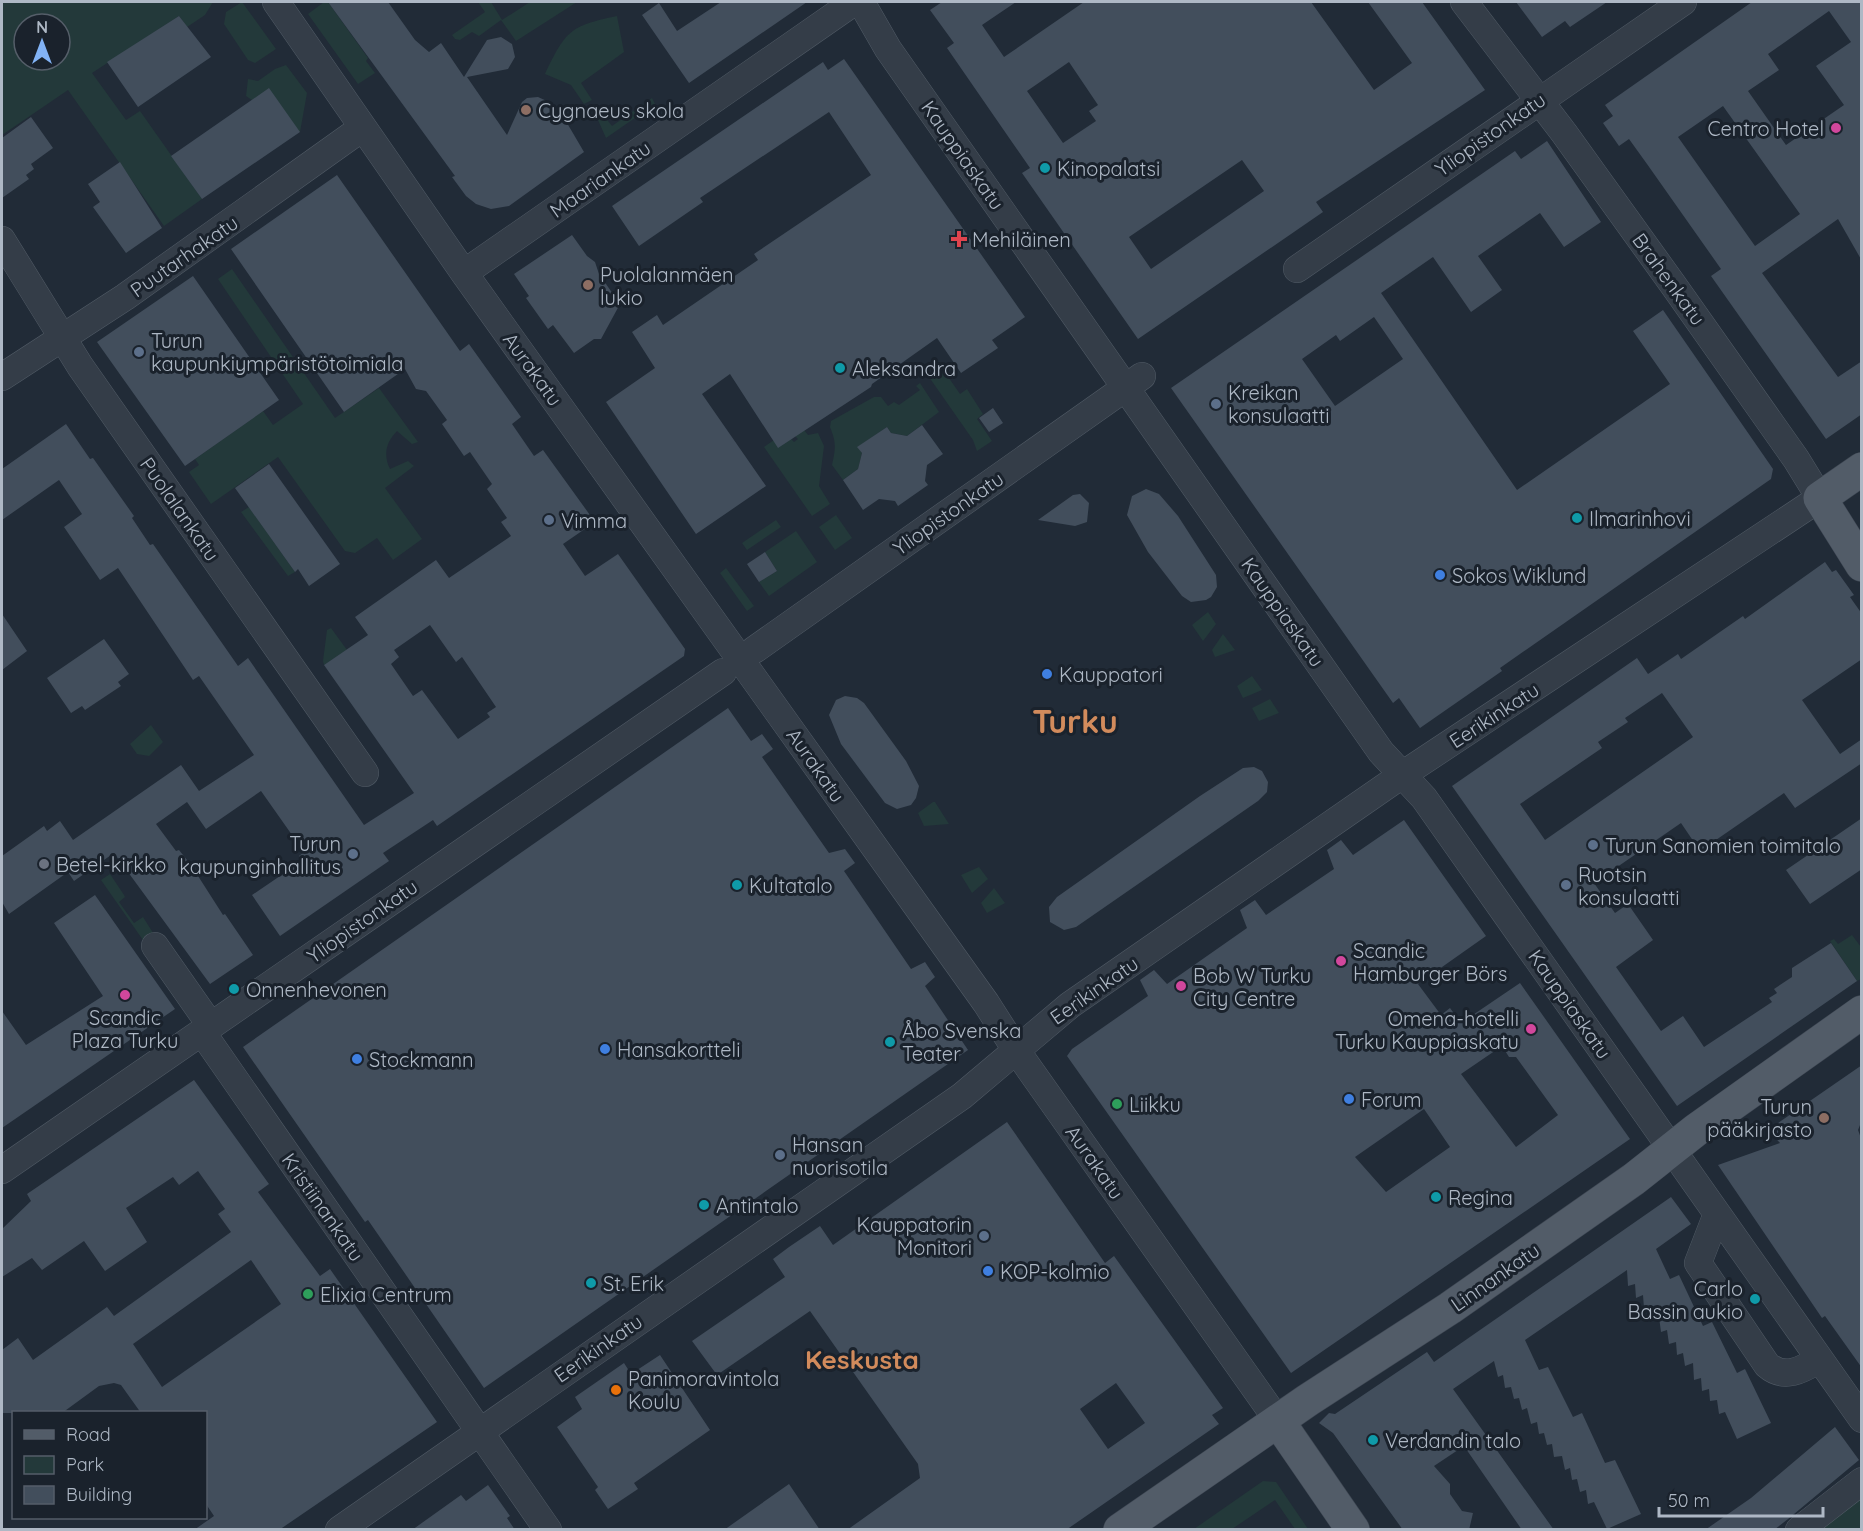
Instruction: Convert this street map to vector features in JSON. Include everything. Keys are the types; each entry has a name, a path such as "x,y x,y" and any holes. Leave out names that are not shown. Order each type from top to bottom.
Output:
{"main road":[{"name":"Eerikinkatu","path":"1820,498 1862,470"},
{"name":"Brahenkatu","path":"1820,498 1862,566"},
{"name":"Linnankatu","path":"1120,1530 1278,1420 1450,1308 1862,1012"},
{"name":"Aurakatu","path":"1278,1420 1353,1530"}],"street":[{"name":"Aurakatu","path":"276,2 362,129 986,1003 1016,1050 1278,1420"},
{"name":"Maariankatu","path":"464,273 854,2"},
{"name":"Kauppiaskatu","path":"861,2 888,49 976,175 1134,382 1381,752 1424,798 1818,1360 1862,1419"},
{"name":"Brahenkatu","path":"1464,2 1539,100 1687,304 1791,451 1820,498"},
{"name":"Yliopistonkatu","path":"1297,268 1683,2"},
{"name":"Puutarhakatu","path":"2,377 124,297 362,129"},
{"name":"Puolalankatu","path":"2,240 62,336 365,773"},
{"name":"Yliopistonkatu","path":"754,650 1134,382"},
{"name":"Eerikinkatu","path":"339,1530 479,1430 962,1096 1062,1011 1402,775 1820,498"},
{"name":"Yliopistonkatu","path":"2,1170 723,672"},
{"name":"Kristiinankatu","path":"155,946 206,1029 223,1062 448,1382 548,1530"},
{"path":"1717,1214 1698,1263 1767,1365 1775,1371 1792,1373 1818,1360"},
{"path":"1798,1530 1862,1481"}],"green space":[{"path":"2,2 213,2 205,15 187,27 179,16 92,73 126,120 140,111 202,199 164,226 68,90 2,135"},
{"path":"242,2 276,49 255,63 248,60 224,24 226,12"},
{"path":"324,2 328,2 368,58 366,61 375,73 358,84 308,14"},
{"path":"478,2 491,2 502,20 530,2 577,2 516,41 501,20 479,36 472,32 460,40 455,39 452,35 485,12"},
{"path":"617,16 624,52 581,83 592,100 584,104 571,85 545,74 558,48 571,33 588,23"},
{"path":"286,65 307,93 300,132 246,96 248,79 258,81 275,69"},
{"path":"652,98 655,104 606,138 598,120 601,112 612,126"},
{"path":"232,269 335,418 379,388 418,442 412,444 397,431 387,449 390,469 408,461 414,466 385,488 422,539 393,560 377,538 355,553 345,551 278,457 211,504 189,472 199,465 195,459 263,411 273,425 303,404 218,279"},
{"path":"942,368 960,394 967,389 983,414 977,419 992,441 977,451 973,440 929,377"},
{"path":"920,383 939,412 907,436 891,433 887,427 858,447 862,453 858,469 843,480 832,465 835,445 830,427 831,421 874,397 881,397 888,406 894,402 899,405 920,390 916,386"},
{"path":"804,430 808,435 818,433 824,446 819,486 830,504 812,516 764,447 774,440 791,439 794,442 798,439 795,436"},
{"path":"249,507 295,572 288,576 241,512"},
{"path":"836,515 852,538 835,550 819,527"},
{"path":"776,520 781,527 747,550 742,543"},
{"path":"796,531 817,562 769,596 759,582 777,571 765,552"},
{"path":"726,568 754,606 747,611 720,573"},
{"path":"1208,612 1216,624 1203,641 1192,625"},
{"path":"331,628 347,650 324,665 327,630"},
{"path":"1223,634 1235,650 1215,657 1212,650"},
{"path":"1252,676 1262,690 1243,698 1237,686"},
{"path":"1270,699 1279,713 1259,721 1252,708"},
{"path":"151,725 163,742 149,756 137,754 130,744"},
{"path":"933,802 949,824 924,826 918,813"},
{"path":"979,867 988,879 972,893 961,875"},
{"path":"110,874 125,897 119,902 134,923 143,917 155,936 145,943 101,880"},
{"path":"994,888 1005,903 987,913 981,903"},
{"path":"1852,935 1861,947 1861,979 1857,981 1830,941 1834,939 1838,944"},
{"path":"1263,1481 1276,1482 1308,1529 1295,1529 1275,1500 1232,1529 1194,1529"},
{"path":"1861,1493 1861,1529 1814,1530"}],"building":[{"path":"328,2 388,2 415,40 429,52 441,43 464,77 487,40 501,37 512,44 515,57 508,69 467,77 507,135 522,102 527,98 538,97 549,102 560,118 567,123 584,152 509,206 491,209 476,204 466,196 452,177 455,176"},
{"path":"721,2 807,2 689,83 642,15 659,3 677,31"},
{"path":"942,2 1016,2 982,25 1004,57 1084,2 1311,2 1374,90 1412,63 1368,2 1422,2 1485,90 1316,202 1323,212 1138,339 1022,173 1030,168 947,48 954,43 930,10","holes":["1069,62 1098,105 1089,111 1096,121 1063,143 1027,91","1242,160 1264,191 1151,269 1129,237"]},
{"path":"1516,2 1607,2 1570,27 1565,21 1542,37"},
{"path":"1752,2 1862,2 1862,261 1838,219 1762,273 1838,377 1862,361 1862,414 1826,439 1711,276 1721,269 1647,164 1629,139 1619,146 1603,123 1613,116 1605,105","holes":["1829,11 1851,42 1816,66 1844,105 1786,145 1748,91 1779,70 1768,54","1723,106 1800,214 1755,246 1678,137"]},
{"path":"179,16 211,57 138,107 107,62"},
{"path":"844,59 1025,317 992,340 998,348 961,373 937,338 872,384 871,387 778,448 730,374 702,394 766,486 696,534 606,402 655,368 632,332 657,315 663,325 758,260 754,254 871,175 829,112 700,198 703,202 639,246 612,206 823,62 828,70"},
{"path":"269,88 300,132 202,199 171,156"},
{"path":"31,117 53,148 31,164 34,169 26,175 29,179 2,198 2,138"},
{"path":"1547,141 1601,222 1564,247 1540,213 1478,256 1502,290 1471,312 1433,257 1381,293 1517,490 1670,384 1633,331 1663,310 1773,469 1771,479 1500,668 1502,671 1420,728 1399,698 1393,703 1171,388 1515,151 1521,159","holes":["1374,317 1403,359 1335,406 1302,359 1336,335 1340,341"]},
{"path":"120,162 162,228 126,253 93,207 100,202 88,184"},
{"path":"337,175 460,351 469,344 521,417 512,424 534,456 543,450 595,522 563,544 585,576 618,554 685,649 684,656 437,826 433,820 383,853 389,861 280,936 252,895 302,861 299,856 304,852 261,791 206,829 187,802 156,824 176,851 179,850 191,865 223,915 225,914 253,955 210,984 114,853 74,881 68,872 9,914 2,902 2,856 44,826 47,831 60,821 73,840 181,765 199,791 254,755 199,676 193,680 118,568 100,580 64,527 82,514 59,480 2,520 2,469 66,424 90,459 93,458 134,516 132,518 150,545 153,544 238,666 248,658 364,825 414,793 324,665 368,635 355,617 436,560 449,578 511,536 501,522 507,518 487,489 492,484 470,452 464,456 442,424 447,420 426,391 416,389 405,369 344,412 231,249","holes":["430,625 456,662 462,657 496,707 487,713 490,717 458,739 422,690 413,696 391,664 399,657 394,650"]},
{"path":"572,235 587,256 595,262 599,274 620,304 601,339 594,339 574,353 553,325 548,329 526,298 529,296 514,274"},
{"path":"193,276 279,400 185,466 97,342"},
{"path":"993,408 1003,423 989,432 979,418"},
{"path":"922,425 943,454 927,465 925,481 928,485 898,506 895,501 879,499 863,510 843,480 858,469 862,453 857,447 887,427 891,433 907,436"},
{"path":"269,464 340,564 309,586 298,569 295,572 235,488"},
{"path":"1146,489 1159,494 1178,516 1216,575 1217,587 1211,597 1206,600 1191,602 1182,596 1148,552 1127,515 1132,496"},
{"path":"1080,494 1089,503 1087,522 1075,526 1038,520 1073,495"},
{"path":"765,552 777,571 759,582 747,564"},
{"path":"1825,562 1832,572 1836,570 1854,595 1850,597 1862,614 1862,659 1802,700 1840,754 1862,739 1862,763 1795,808 1784,793 1700,851 1681,823 1594,883 1615,913 1628,904 1653,940 1616,967 1661,1031 1683,1016 1704,1047 1772,1002 1769,998 1777,993 1774,989 1792,977 1792,968 1831,943 1857,981 1677,1106 1452,786 1637,658 1648,674 1678,654 1681,659 1743,616 1745,619","holes":["1662,693 1693,737 1545,840 1520,804 1602,748 1598,742 1628,722 1625,718"]},
{"path":"2,614 27,651 2,670"},
{"path":"104,639 129,674 118,682 121,686 85,710 82,706 71,713 47,678"},
{"path":"845,696 857,698 864,703 906,761 919,786 916,798 911,805 897,809 885,803 841,744 829,715 836,700"},
{"name":"Hansakortteli","path":"728,708 751,741 762,734 773,749 762,757 829,853 845,849 855,863 844,871 911,969 925,962 935,977 925,986 968,1050 484,1388 368,1220 365,1222 243,1047"},
{"path":"1254,767 1262,771 1268,782 1267,792 1258,801 1076,927 1064,930 1050,922 1049,907 1057,897 1200,796 1243,768"},
{"path":"1862,818 1862,869 1810,904 1786,870"},
{"name":"Forum","path":"1404,820 1486,936 1418,984 1441,1015 1450,1008 1461,1023 1520,983 1630,1139 1291,1373 1067,1056 1072,1049 1148,996 1140,980 1154,970 1167,984 1247,928 1240,910 1255,900 1266,915 1334,869 1327,850 1341,840 1353,855","holes":["1502,1046 1509,1057 1516,1057 1558,1115 1516,1147 1461,1074","1424,1109 1450,1147 1386,1192 1355,1157"]},
{"path":"95,895 175,1009 2,1128 2,1011 26,1045 103,996 54,923"},
{"path":"1862,1065 1862,1120 1858,1130 1862,1141 1862,1368 1825,1316 1822,1318 1718,1165 1780,1143 1768,1130"},
{"path":"194,1080 269,1184 258,1192 320,1276 330,1269 437,1422 279,1530 194,1530 214,1516 207,1506 207,1411 140,1411 121,1385 114,1383 99,1386 65,1411 2,1413 2,1350 18,1338 33,1360 107,1307 114,1316 231,1232 218,1214 225,1209 198,1171 179,1185 173,1177 126,1208 147,1242 105,1271 84,1241 42,1270 32,1258 2,1277 2,1229 31,1201 27,1194","holes":["251,1260 281,1304 162,1387 133,1344"]},
{"path":"1007,1122 1105,1263 1114,1256 1223,1408 1212,1415 1219,1424 1066,1530 847,1530 920,1478 918,1464 810,1311 717,1375 692,1341 785,1277 773,1259 789,1247 820,1226 833,1245","holes":["1116,1383 1145,1423 1108,1449 1080,1409"]},
{"path":"1671,1197 1691,1224 1656,1249 1670,1279 1679,1275 1703,1326 1712,1322 1737,1373 1745,1369 1771,1423 1737,1439 1725,1412 1719,1414 1717,1400 1710,1401 1709,1389 1702,1391 1701,1378 1694,1380 1693,1363 1685,1366 1683,1353 1677,1355 1676,1342 1669,1344 1667,1330 1661,1332 1659,1317 1652,1319 1651,1306 1644,1308 1643,1295 1636,1298 1635,1284 1628,1286 1627,1270 1525,1340 1539,1370 1548,1367 1573,1417 1582,1413 1605,1463 1615,1460 1641,1514 1607,1529 1594,1502 1588,1504 1586,1490 1580,1492 1577,1479 1572,1480 1570,1468 1565,1470 1562,1456 1554,1457 1552,1444 1547,1445 1544,1433 1539,1434 1537,1422 1531,1424 1527,1408 1522,1410 1519,1398 1514,1399 1511,1387 1505,1388 1503,1375 1498,1377 1494,1361 1453,1389 1554,1530 1522,1530 1464,1446 1434,1466 1450,1484 1450,1494 1462,1511 1473,1513 1469,1530 1403,1530 1333,1433 1319,1423 1329,1413 1335,1414 1427,1352 1434,1362"},
{"path":"660,1355 710,1430 634,1483 638,1489 608,1509 595,1490 598,1487 557,1427 582,1409 575,1397 624,1363 631,1374"},
{"path":"1835,1427 1859,1460 1788,1519 1774,1530 1705,1530 1751,1498"},
{"path":"789,1484 820,1530 724,1530"},
{"path":"488,1485 510,1516 507,1518 515,1530 412,1530 461,1495 466,1501"}],"place":[{"name":"Cygnaeus skola","path":"526,110"},
{"name":"Centro Hotel","path":"1836,128"},
{"name":"Kinopalatsi","path":"1045,168"},
{"name":"Mehiläinen","path":"959,239"},
{"name":"Puolalanmäen lukio","path":"588,285"},
{"name":"Turun kaupunkiympäristötoimiala","path":"139,352"},
{"name":"Aleksandra","path":"840,368"},
{"name":"Kreikan konsulaatti","path":"1216,404"},
{"name":"Ilmarinhovi","path":"1577,518"},
{"name":"Vimma","path":"549,520"},
{"name":"Sokos Wiklund","path":"1440,575"},
{"name":"Kauppatori","path":"1047,674"},
{"name":"Turun Sanomien toimitalo","path":"1593,845"},
{"name":"Turun kaupunginhallitus","path":"353,854"},
{"name":"Betel-kirkko","path":"44,864"},
{"name":"Kultatalo","path":"737,885"},
{"name":"Ruotsin konsulaatti","path":"1566,885"},
{"name":"Scandic Hamburger Börs","path":"1341,961"},
{"name":"Bob W Turku City Centre","path":"1181,986"},
{"name":"Onnenhevonen","path":"234,989"},
{"name":"Scandic Plaza Turku","path":"125,995"},
{"name":"Omena-hotelli Turku Kauppiaskatu","path":"1531,1029"},
{"name":"Åbo Svenska Teater","path":"890,1042"},
{"name":"Hansakortteli","path":"605,1049"},
{"name":"Stockmann","path":"357,1059"},
{"name":"Forum","path":"1349,1099"},
{"name":"Liikku","path":"1117,1104"},
{"name":"Turun pääkirjasto","path":"1824,1118"},
{"name":"Hansan nuorisotila","path":"780,1155"},
{"name":"Regina","path":"1436,1197"},
{"name":"Antintalo","path":"704,1205"},
{"name":"Kauppatorin Monitori","path":"984,1236"},
{"name":"KOP-kolmio","path":"988,1271"},
{"name":"St. Erik","path":"591,1283"},
{"name":"Elixia Centrum","path":"308,1294"},
{"name":"Carlo Bassin aukio","path":"1755,1299"},
{"name":"Panimoravintola Koulu","path":"616,1390"},
{"name":"Verdandin talo","path":"1373,1440"}],"district":[{"name":"Turku","path":"1075,721"},
{"name":"Keskusta","path":"862,1359"}]}
